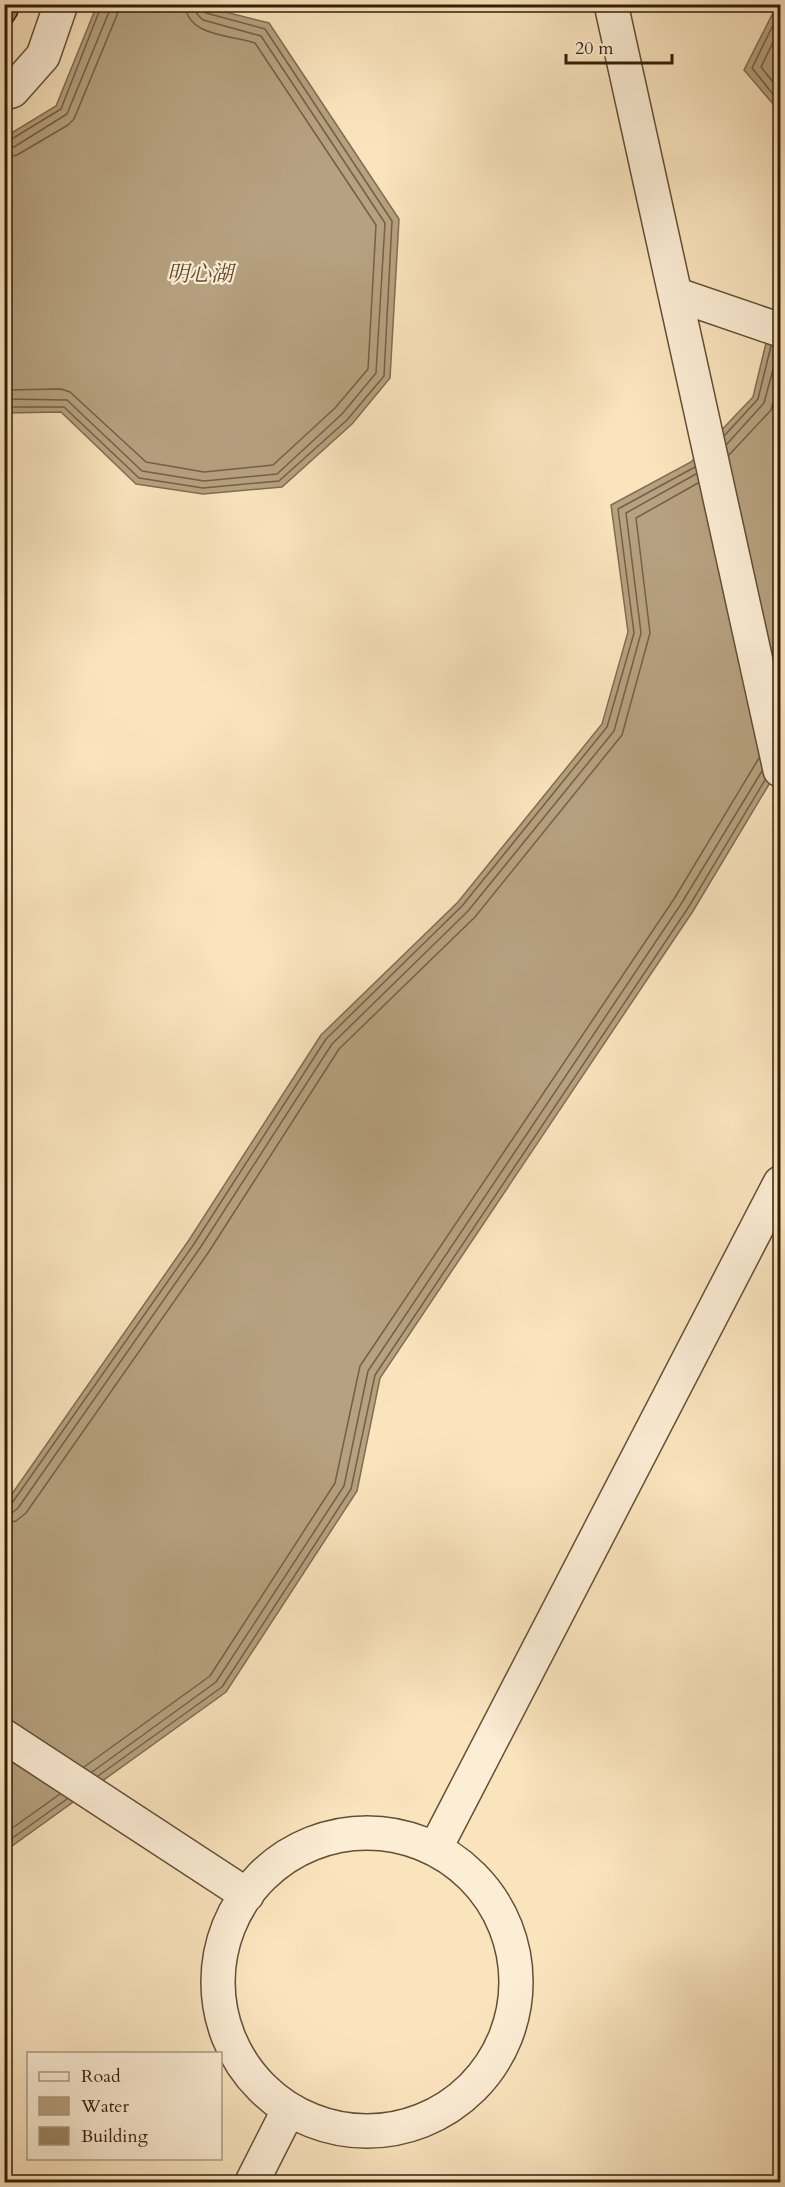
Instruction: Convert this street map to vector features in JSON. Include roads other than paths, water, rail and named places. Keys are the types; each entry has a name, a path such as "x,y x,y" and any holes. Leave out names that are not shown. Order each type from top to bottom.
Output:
{"street":[{"path":"4,93 12,91 43,56 61,4"},
{"path":"611,4 780,770"},
{"path":"675,294 771,327"},
{"path":"435,1849 780,1186"},
{"path":"4,1736 247,1895"},
{"path":"338,1834 388,1834 435,1849 476,1879 504,1921 516,1970 511,2020 491,2066 458,2101 415,2124 367,2133 320,2125 277,2102 243,2067 223,2023 218,1974 228,1927 252,1885 291,1853 338,1834"},
{"path":"252,2182 289,2109"}],"water":[{"name":"明心湖","path":"97,5 198,5 269,23 399,219 390,378 352,424 282,487 203,494 136,484 61,412 5,413 5,137 56,106"},
{"path":"777,5 780,5 780,112 744,70"},
{"path":"780,285 780,766 693,911 380,1378 357,1491 226,1692 5,1851 5,1504 189,1240 321,1035 458,902 602,724 628,632 611,505 691,462 753,397"}]}
